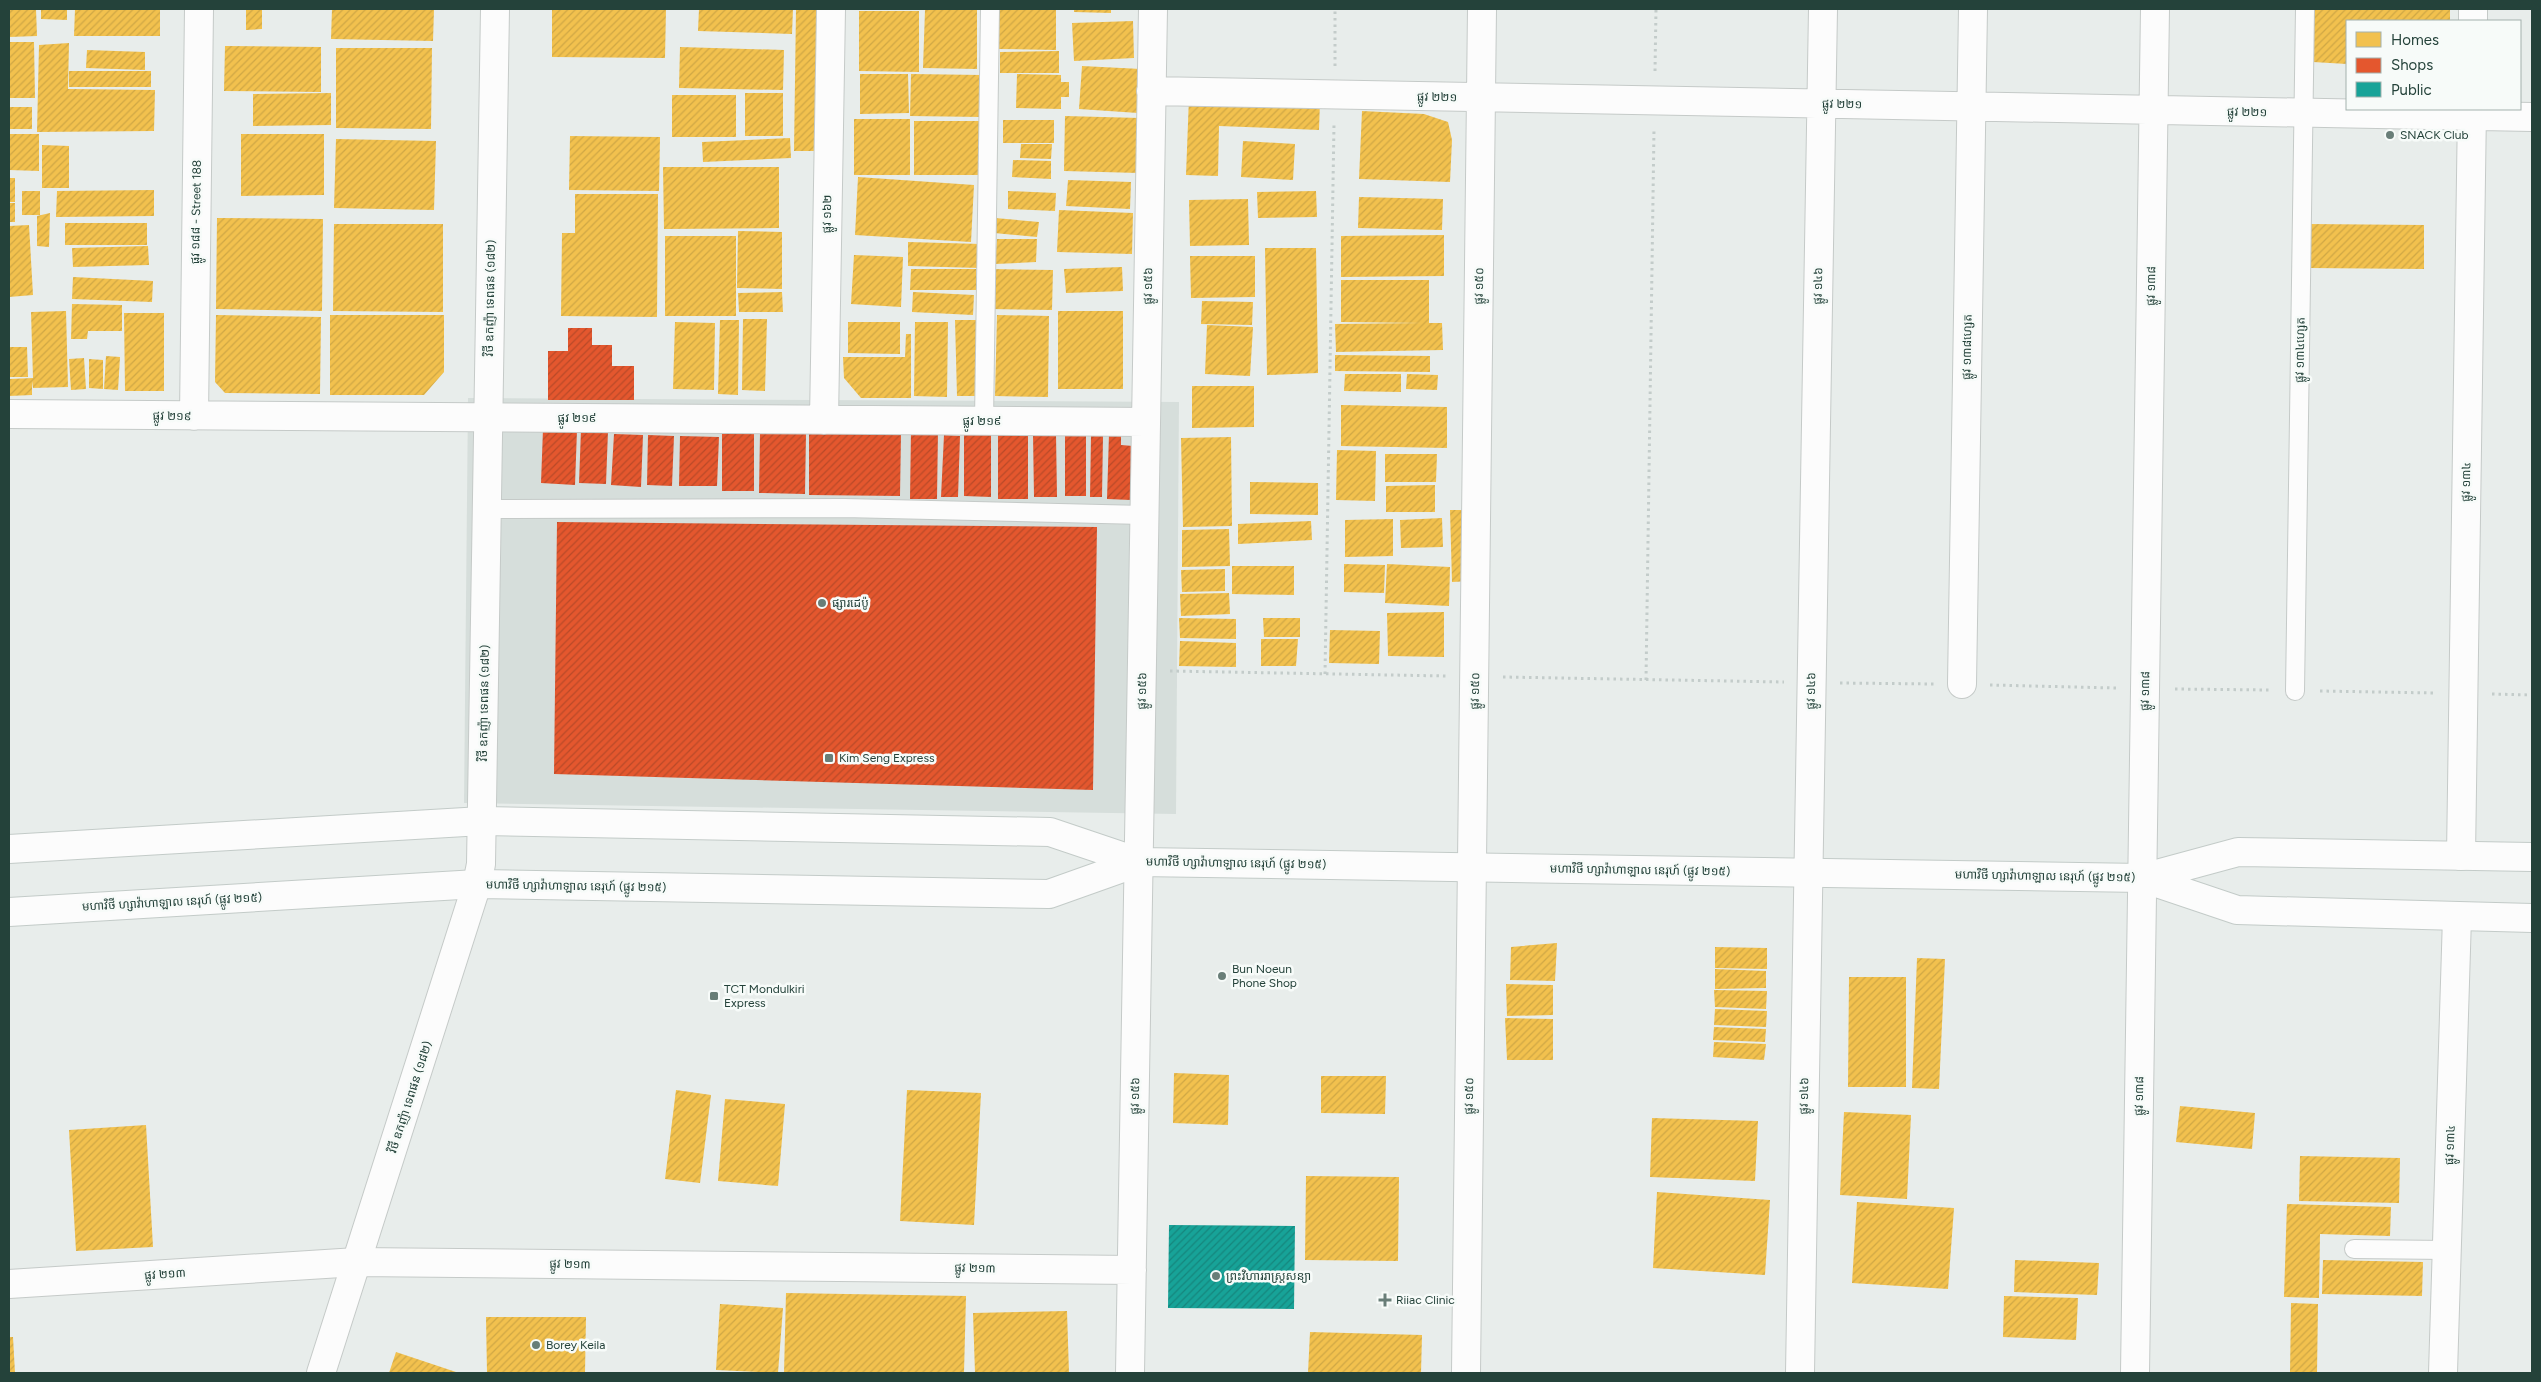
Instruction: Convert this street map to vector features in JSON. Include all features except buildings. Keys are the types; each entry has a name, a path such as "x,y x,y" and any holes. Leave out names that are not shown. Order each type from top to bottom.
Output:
{"street":[{"name":"ផ្លូវ ១៨៨ - Street 188","path":"194,416 199,9"},
{"name":"វិថី ឧកញ៉ា ទេពផន (១៨២)","path":"321,1373 477,884 481,864 495,9"},
{"name":"ផ្លូវ ១៦២","path":"824,420 831,9"},
{"name":"ផ្លូវ ១៥៦","path":"1130,1373 1153,9"},
{"name":"ផ្លូវ ១៥០","path":"1466,1373 1482,9"},
{"name":"ផ្លូវ ១៤៦","path":"1800,1373 1823,9"},
{"name":"ផ្លូវ ១៣៨ហ្សេត","path":"1962,684 1973,9"},
{"name":"ផ្លូវ ១៣៨","path":"2135,1373 2155,9"},
{"name":"ផ្លូវ ២២១","path":"1151,91 2304,113 2472,112 2532,117"},
{"name":"ផ្លូវ ១៣៤","path":"2461,856 2472,112"},
{"name":"ផ្លូវ ២១៩","path":"9,414 1146,422"},
{"name":"មហាវិថី ហ្សាវ៉ាហាឡាល នេរុហ៍ (ផ្លូវ ២១៥)","path":"9,849 482,821 1050,832 1139,862 2142,878 2238,852 2532,857"},
{"name":"មហាវិថី ហ្សាវ៉ាហាឡាល នេរុហ៍ (ផ្លូវ ២១៥)","path":"9,912 477,884 1049,894 1139,862"},
{"name":"មហាវិថី ហ្សាវ៉ាហាឡាល នេរុហ៍ (ផ្លូវ ២១៥)","path":"2142,878 2237,910 2457,918 2532,918"},
{"name":"ផ្លូវ ១៣៤","path":"2443,1373 2457,918"},
{"name":"ផ្លូវ ២១៣","path":"9,1284 357,1262 1132,1270"}],"lane":[{"path":"984,421 990,9"},
{"name":"ផ្លូវ ១៣៤ហ្សេត","path":"2294,691 2305,9"},
{"path":"487,509 844,508 1144,515"},
{"path":"2354,1249 2447,1250"}],"path":[{"path":"1326,674 1335,9"},
{"path":"1646,680 1656,9"},
{"path":"2463,693 2532,695"}],"shaded area":[{"name":"ផ្សារដេប៉ូ","path":"468,398 1179,402 1176,814 464,803"}],"place":[{"name":"SNACK Club","path":"2390,135"},
{"name":"ផ្សារដេប៉ូ","path":"822,603"},
{"name":"Kim Seng Express","path":"829,758"},
{"name":"Bun Noeun Phone Shop","path":"1222,976"},
{"name":"TCT Mondulkiri Express","path":"714,996"},
{"name":"ព្រះវិហាររាស្ត្រសន្យា","path":"1216,1276"},
{"name":"Riiac Clinic","path":"1385,1300"},
{"name":"Borey Keila","path":"536,1345"}]}
